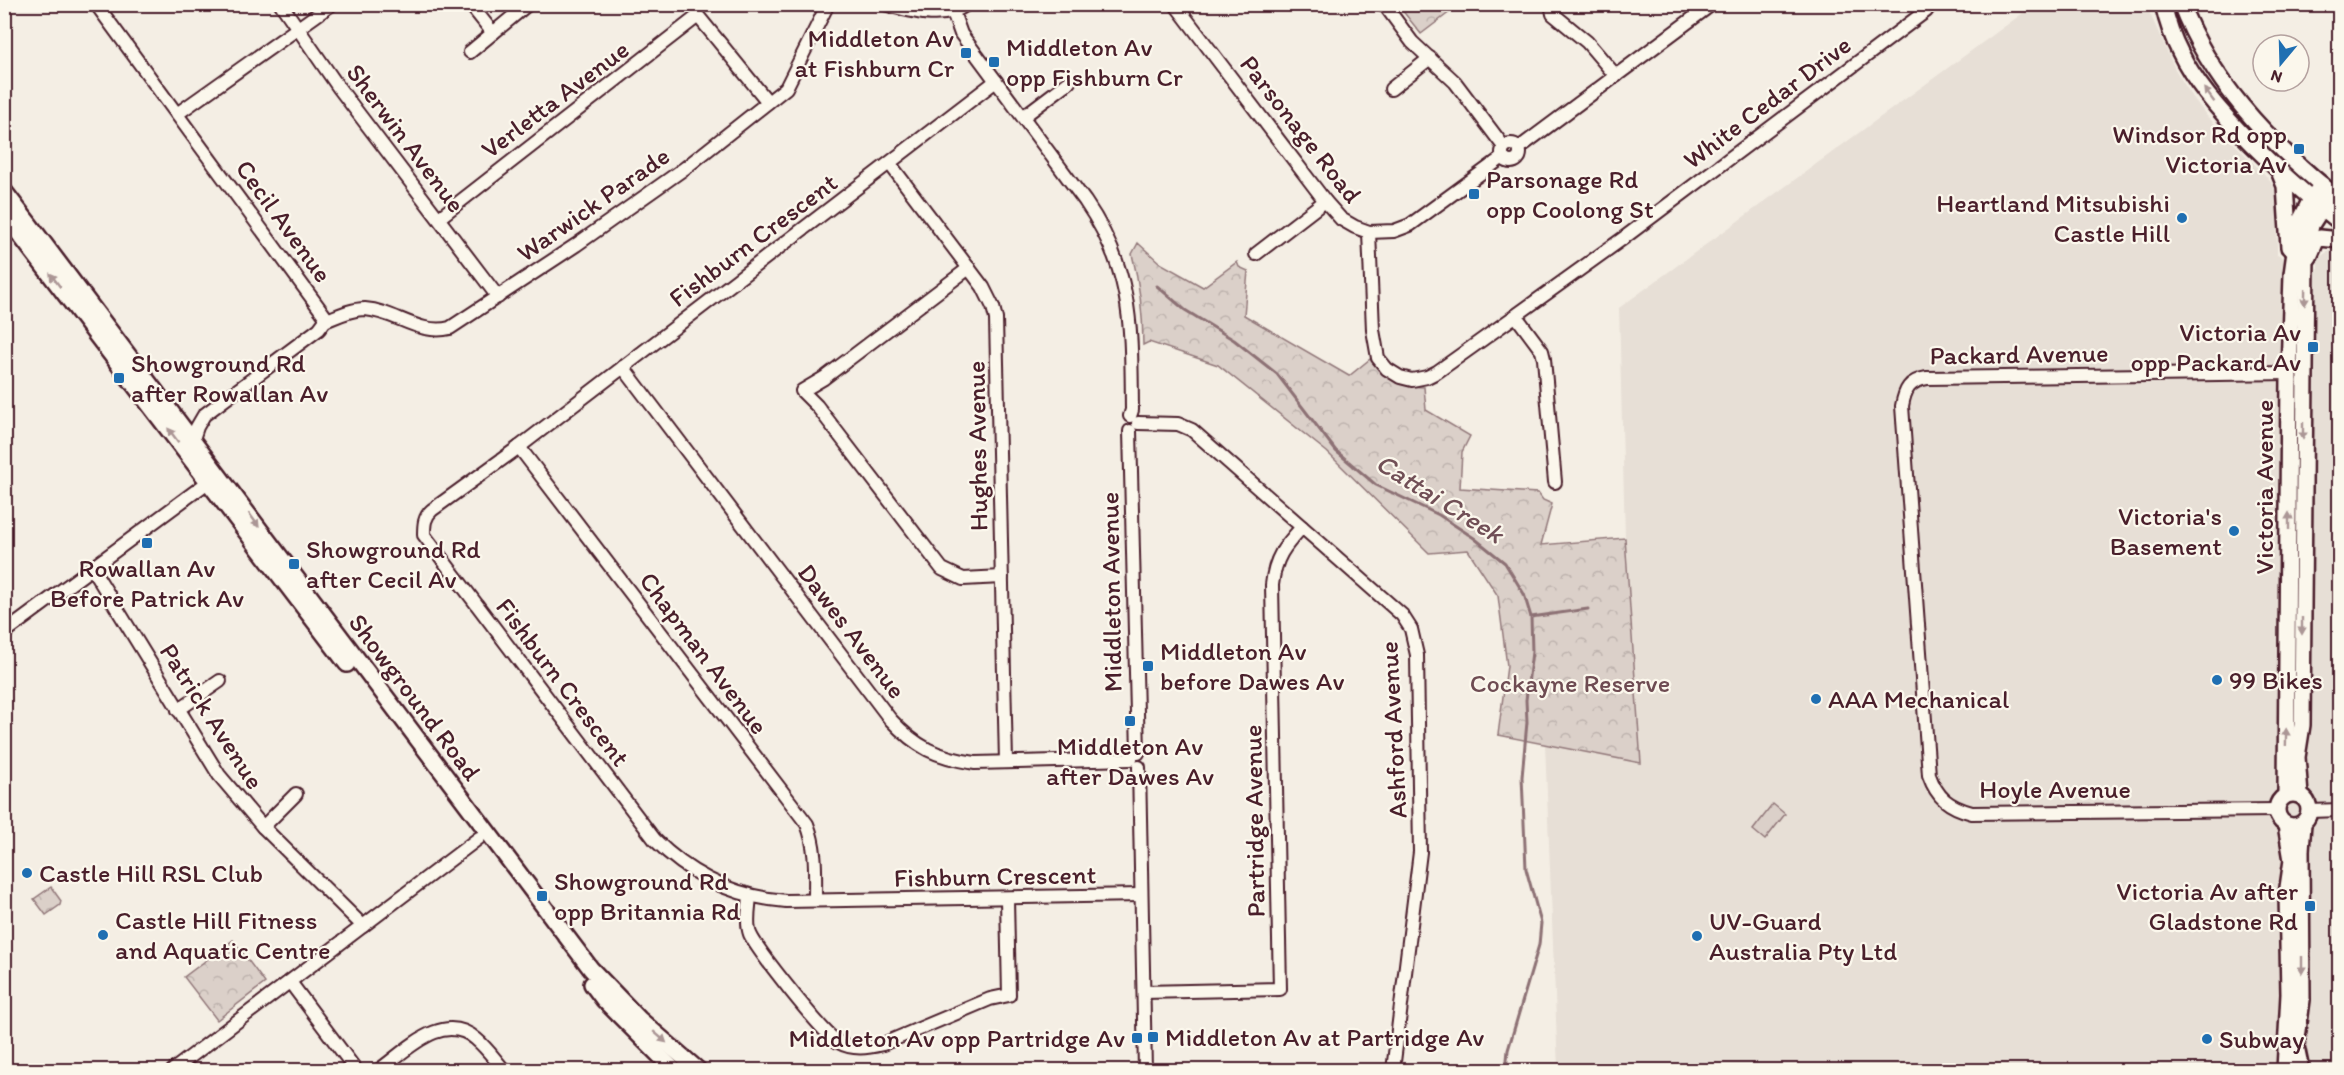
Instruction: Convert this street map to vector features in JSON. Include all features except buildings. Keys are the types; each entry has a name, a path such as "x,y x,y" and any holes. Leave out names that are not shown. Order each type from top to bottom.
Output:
{"main road":[{"path":"2163,4 2180,54 2219,108 2277,168 2340,222"},
{"path":"2181,4 2192,32 2222,82 2295,163 2331,193"},
{"path":"2277,168 2285,186 2298,271"},
{"name":"Showground Road","path":"4,190 193,439 214,477 479,838 604,1000 674,1071"},
{"name":"Victoria Avenue","path":"2293,795 2299,223 2316,203 2331,193"},
{"name":"Showground Road","path":"4,214 340,637 591,969 639,1019 698,1071"},
{"path":"2298,271 2316,241 2325,237 2340,240"},
{"path":"2301,1071 2296,1046 2302,1000 2301,851 2307,817 2307,801 2293,795 2279,801 2277,810 2279,819 2286,825 2295,826 2307,817"},
{"path":"2285,1071 2289,994 2288,894 2292,860 2286,825"}],"street":[{"name":"Cecil Avenue","path":"96,4 319,307 325,321 319,329 204,415 193,439"},
{"name":"Sherwin Avenue","path":"281,4 339,88 498,297"},
{"path":"177,114 332,4"},
{"path":"470,4 492,33"},
{"path":"470,52 528,4"},
{"name":"Warwick Parade","path":"325,321 353,310 366,309 424,328 443,330 450,328 685,168 786,88 828,4"},
{"path":"884,4 928,14 953,12 968,4"},
{"name":"Parsonage Road","path":"1174,4 1325,201 1341,219 1355,228 1369,232 1395,231 1410,225 1503,152"},
{"path":"1384,4 1412,42 1455,82 1503,152 1512,143 1519,148 1712,4"},
{"path":"1551,4 1553,14 1587,42 1616,76"},
{"name":"White Cedar Drive","path":"1369,232 1376,352 1387,369 1400,377 1419,379 1437,372 1516,316 1913,21 1926,11 1930,4"},
{"name":"Verletta Avenue","path":"439,218 701,11 768,102"},
{"name":"Middleton Avenue","path":"953,12 961,34 1024,116 1099,221 1121,270 1130,318 1136,760 1142,896 1145,1071"},
{"path":"1391,89 1430,58"},
{"name":"Fishburn Crescent","path":"996,81 519,447 427,514 424,535 655,840 689,870 717,885 750,897 786,902 1142,896"},
{"path":"1024,116 1069,82"},
{"name":"Hughes Avenue","path":"890,164 990,298 996,319 1006,762"},
{"path":"1256,254 1325,201"},
{"path":"969,268 824,378 802,392 817,406 942,568 963,579 1002,577"},
{"path":"1516,316 1542,351 1544,358 1556,482"},
{"name":"Dawes Avenue","path":"623,367 890,719 908,738 930,751 952,759 975,763 1136,760"},
{"name":"Packard Avenue","path":"1916,380 2296,373"},
{"name":"Hoyle Avenue","path":"1916,380 1908,386 1902,406 1912,558 1929,775 1934,789 1944,801 1972,813 2277,810"},
{"path":"172,412 187,418 204,415"},
{"name":"Ashford Avenue","path":"1133,423 1178,424 1192,430 1402,615 1411,629 1415,642 1417,667 1420,852 1393,1071"},
{"name":"Chapman Avenue","path":"519,447 807,824 813,839 815,854 815,900"},
{"path":"4,633 214,477"},
{"name":"Partridge Avenue","path":"1144,992 1280,989 1272,585 1274,567 1280,553 1302,527"},
{"name":"Patrick Avenue","path":"92,568 219,775 263,827 363,927"},
{"path":"178,710 220,681"},
{"path":"263,827 296,794"},
{"path":"2307,817 2340,810"},
{"path":"173,1071 479,838"},
{"path":"750,897 749,932 759,948 816,1022 836,1042 850,1047 866,1048 883,1044 990,999 1009,995 1007,898"},
{"path":"290,982 356,1071"},
{"path":"379,1071 432,1032 450,1028 468,1033 477,1039 504,1071"}],"shaded area":[{"path":"2034,5 2146,5 2175,69 2189,92 2206,115 2271,181 2277,194 2277,255 2318,271 2318,258 2332,249 2339,252 2339,1070 1558,1070 1545,744 1641,762 1625,538 1619,308"}],"green space":[{"path":"1398,5 1459,5 1421,34"},
{"name":"Cockayne Reserve","path":"1138,243 1160,263 1203,287 1237,262 1239,267 1248,271 1244,315 1349,376 1370,359 1394,380 1415,387 1424,387 1426,410 1470,436 1462,452 1460,488 1538,493 1543,500 1552,504 1541,545 1625,538 1641,763 1498,735 1507,666 1498,596 1468,550 1429,553 1327,452 1218,365 1149,342 1143,345 1140,300 1132,254"},
{"path":"1773,804 1785,814 1765,840 1753,830"},
{"path":"51,887 61,901 60,905 46,915 34,899"},
{"path":"233,940 265,983 217,1020 184,977"}],"waterway":[{"name":"Cattai Creek","path":"1157,286 1185,310 1234,340 1277,374 1336,451 1376,485 1439,515 1474,538 1505,563 1524,594 1531,617 1532,652 1526,700 1527,722 1522,777 1526,869 1541,923 1539,945 1508,1050 1506,1070"},
{"path":"1531,617 1588,609"}],"place":[{"name":"Middleton Av at Fishburn Cr","path":"966,53"},
{"name":"Middleton Av opp Fishburn Cr","path":"994,62"},
{"name":"Windsor Rd opp Victoria Av","path":"2299,149"},
{"name":"Parsonage Rd opp Coolong St","path":"1474,194"},
{"name":"Heartland Mitsubishi Castle Hill","path":"2182,218"},
{"name":"Victoria Av opp Packard Av","path":"2313,347"},
{"name":"Showground Rd after Rowallan Av","path":"119,378"},
{"name":"Victoria's Basement","path":"2234,531"},
{"name":"Rowallan Av Before Patrick Av","path":"147,543"},
{"name":"Showground Rd after Cecil Av","path":"294,564"},
{"name":"Middleton Av before Dawes Av","path":"1148,666"},
{"name":"99 Bikes","path":"2217,680"},
{"name":"AAA Mechanical","path":"1816,699"},
{"name":"Middleton Av after Dawes Av","path":"1130,721"},
{"name":"Castle Hill RSL Club","path":"27,873"},
{"name":"Showground Rd opp Britannia Rd","path":"542,896"},
{"name":"Victoria Av after Gladstone Rd","path":"2310,906"},
{"name":"Castle Hill Fitness and Aquatic Centre","path":"103,935"},
{"name":"UV-Guard Australia Pty Ltd","path":"1697,936"},
{"name":"Middleton Av at Partridge Av","path":"1153,1037"},
{"name":"Middleton Av opp Partridge Av","path":"1137,1038"},
{"name":"Subway","path":"2207,1039"}]}
